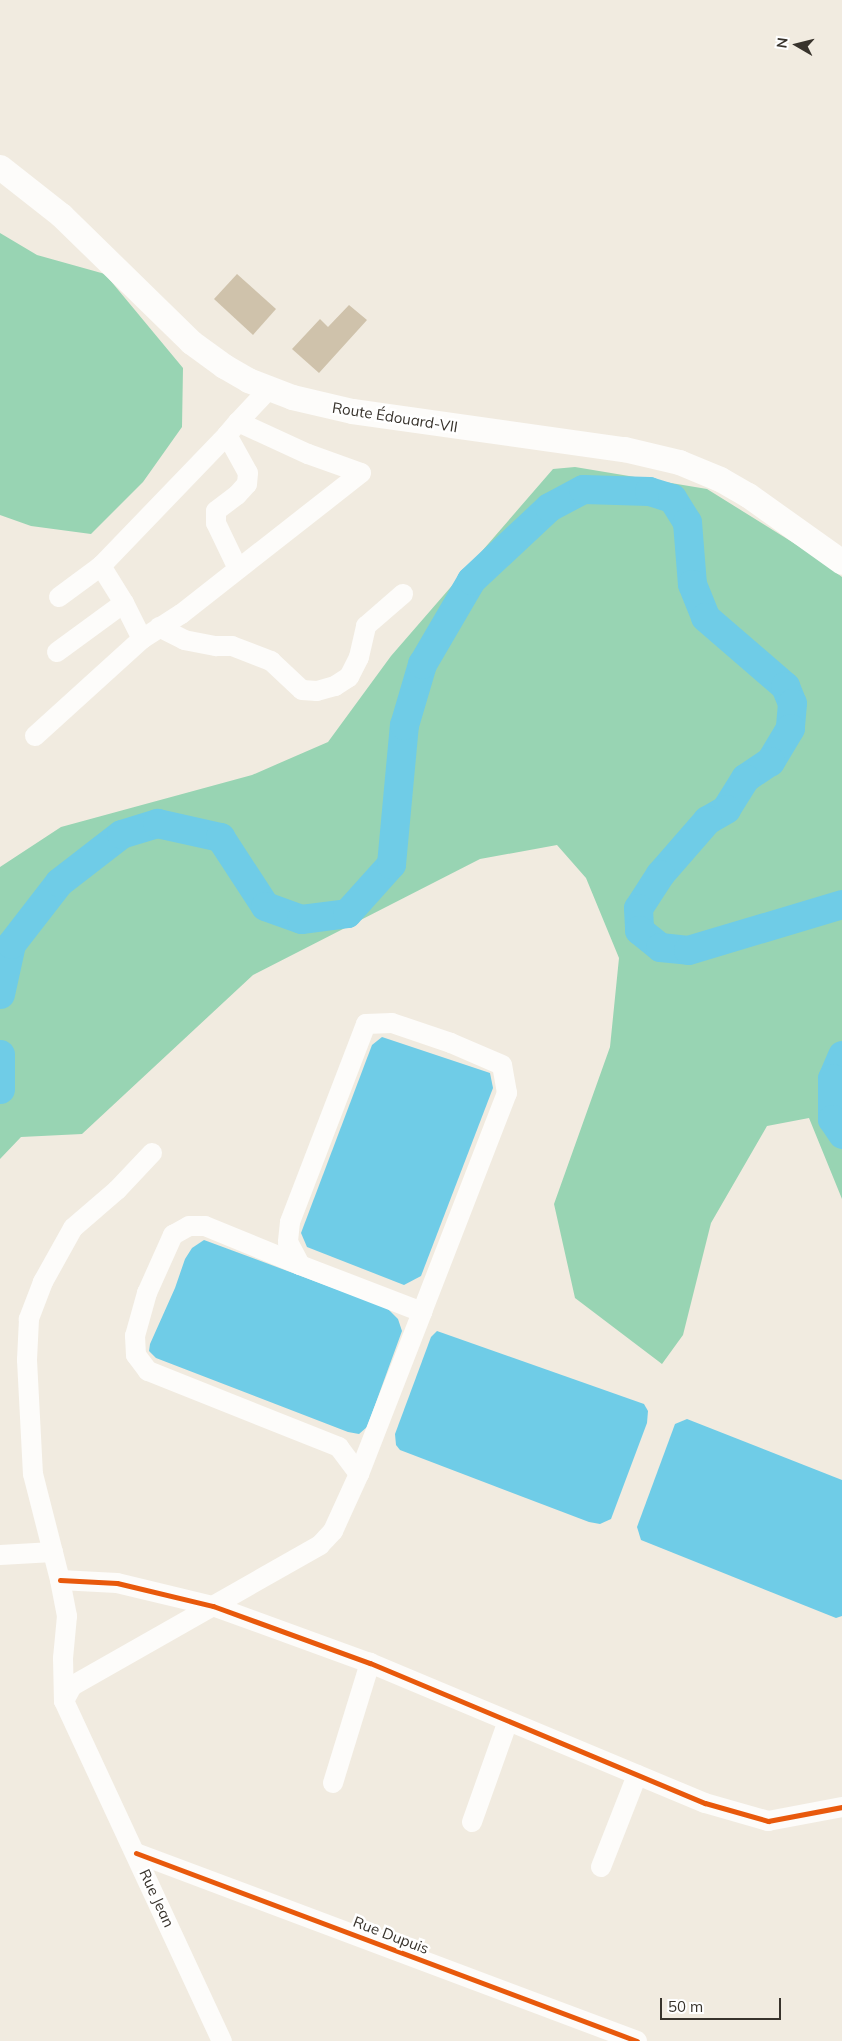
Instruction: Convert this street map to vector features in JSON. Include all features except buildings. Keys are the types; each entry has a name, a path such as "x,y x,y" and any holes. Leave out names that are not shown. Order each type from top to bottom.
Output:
{"main road":[{"name":"Route Édouard-VII","path":"0,166 61,215 190,342 237,375 269,389 352,411 624,449 678,462 720,479 748,495 842,562"}],"street":[{"path":"59,597 100,566 233,429 269,389"},
{"path":"35,736 142,639 181,614 360,473 233,429"},
{"path":"233,429 248,473 247,484 237,495 216,511 216,523 238,569"},
{"path":"100,566 124,603 142,639"},
{"path":"160,627 184,640 216,646 232,646 271,661 302,690 317,691 335,686 348,677 359,657 366,626 403,594"},
{"path":"57,652 124,603"},
{"path":"64,1701 72,1686 320,1545 333,1531 359,1474 507,1093 502,1066 451,1043 392,1023 366,1024 290,1222 288,1242 300,1265"},
{"path":"64,1701 63,1658 67,1616 60,1580 32,1474 27,1360 29,1318 43,1282 73,1228 118,1190 152,1153"},
{"path":"359,1474 339,1447 148,1370 136,1355 135,1336 147,1293 173,1235 189,1226 205,1226 422,1312"},
{"path":"0,1555 53,1552"},
{"path":"60,1580 117,1583 213,1606 370,1663 705,1803 768,1821 842,1807"},
{"path":"333,1783 370,1663"},
{"name":"Rue Jean","path":"64,1701 222,2041"},
{"path":"472,1822 508,1721"},
{"path":"601,1867 638,1775"},
{"name":"Rue Dupuis","path":"136,1853 637,2041"}],"green space":[{"path":"0,233 37,255 105,274 183,368 182,427 143,482 91,534 31,526 0,515"},
{"path":"575,467 707,489 813,555 842,577 842,1199 809,1118 767,1126 711,1223 683,1335 662,1364 575,1298 554,1204 610,1047 619,958 586,878 557,845 480,859 253,975 82,1134 21,1137 0,1159 0,867 61,827 252,775 328,742 391,656 553,469"}],"water":[{"path":"382,1037 490,1073 493,1088 421,1276 404,1285 307,1247 301,1233 372,1045"},
{"path":"204,1240 387,1308 398,1319 402,1331 367,1427 359,1434 348,1432 156,1358 149,1351 150,1344 175,1288 185,1259 192,1248"},
{"path":"437,1331 644,1404 648,1411 647,1423 611,1519 600,1524 589,1522 400,1450 396,1445 395,1434 431,1337"},
{"path":"687,1419 842,1480 842,1616 836,1618 641,1540 637,1527 675,1424"}],"waterway":[{"path":"0,994 11,944 59,882 121,834 157,823 220,837 265,906 301,919 347,913 391,864 404,725 422,664 471,580 549,507 583,489 649,491 672,498 687,522 692,584 705,617 785,686 792,703 790,728 770,761 745,778 726,809 707,820 660,874 638,908 639,930 660,947 688,950 842,904"},
{"path":"0,1054 0,1089"},
{"path":"842,1055 832,1078 832,1119 842,1134"}],"cycle path":[{"path":"60,1580 117,1583 213,1606 370,1663 705,1803 768,1821 842,1807"},
{"path":"136,1853 637,2041"}]}
